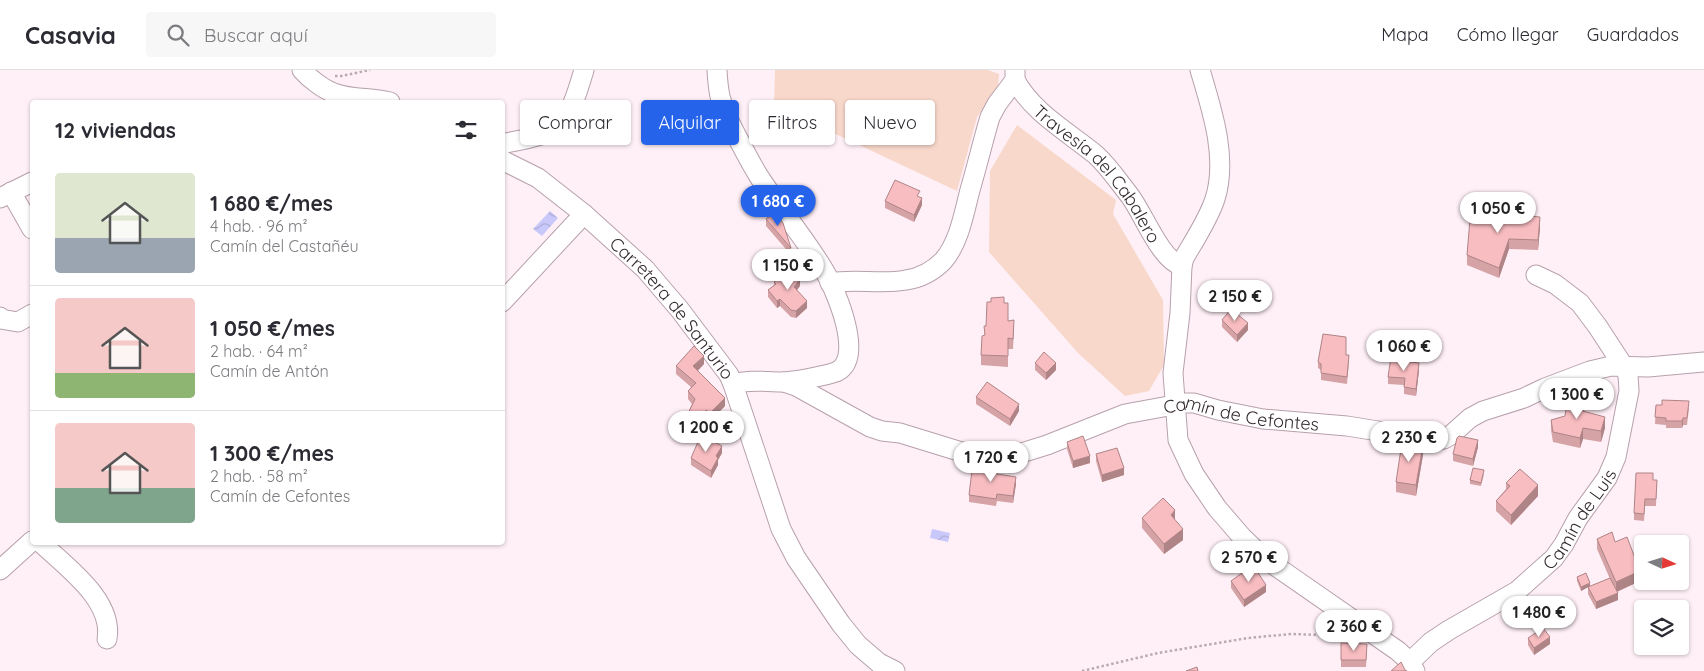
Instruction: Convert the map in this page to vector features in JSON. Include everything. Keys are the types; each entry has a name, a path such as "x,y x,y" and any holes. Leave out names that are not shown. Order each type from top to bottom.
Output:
{"street":[{"path":"302,70 309,77 334,93 352,100 382,100"},
{"path":"505,143 548,133 562,123 571,106 584,70"},
{"path":"717,70 720,100 728,120 758,175 830,283 847,330 849,342 845,363 840,370 832,373 784,382 745,381 733,384"},
{"path":"1200,70 1212,110 1220,177 1214,202 1184,258 1182,266 1180,313 1173,373 1178,440 1194,474 1217,508 1242,537 1264,558 1398,652 1412,666"},
{"path":"830,283 850,280 906,280 923,276 944,260 954,243 962,220 990,117 1015,75"},
{"name":"Travesía del Cabalero","path":"1015,75 1022,92 1032,103 1097,156 1107,167 1132,199 1160,247 1176,265 1182,266"},
{"name":"Carretera de Santurio","path":"505,162 538,178 584,214 645,270 674,303 729,375 781,529 796,558 841,624 858,645 879,663 894,671"},
{"path":"30,183 5,195 30,226"},
{"path":"505,299 584,214"},
{"path":"1536,275 1562,289 1580,303 1624,367"},
{"path":"0,317 1,319 18,322 30,315"},
{"name":"Camín de Cefontes","path":"784,382 796,386 870,427 882,431 900,433 947,449 980,456 1000,457 1018,454 1047,445 1125,414 1175,404 1194,403 1263,419 1347,426 1378,431 1404,442 1434,441 1444,439 1470,418 1483,411 1610,366 1648,367 1704,362"},
{"name":"Camín de Luis","path":"1412,666 1430,642 1516,591 1554,558 1564,544 1578,518 1607,478 1616,457 1628,391 1628,375 1624,367"},
{"path":"0,570 30,543"},
{"path":"43,545 97,598 107,622 107,639"}],"path":[{"path":"330,76 341,76 370,70"},
{"path":"1082,671 1158,653 1248,638 1292,634 1377,637"}],"shaded area":[{"path":"775,70 988,70 999,74 998,88 977,117 957,191 859,145 935,145 935,100 845,100 845,138 835,134 835,100 774,100"},
{"path":"1017,125 1116,200 1113,214 1163,300 1164,365 1149,391 1125,396 1078,353 989,252 990,171"}],"water":[{"path":"550,211 558,218 542,236 533,229"},
{"path":"932,529 950,533 948,542 930,538"}],"building":[{"path":"895,180 920,191 917,196 922,198 914,215 885,201"},
{"path":"1471,207 1483,208 1483,212 1540,217 1538,240 1509,239 1499,268 1467,255"},
{"path":"775,212 783,223 791,248 766,219"},
{"path":"791,267 800,279 794,287 807,301 796,311 791,310 780,299 777,301 768,290"},
{"path":"1004,297 1004,303 1008,303 1008,321 1014,320 1013,339 1008,338 1008,356 981,355 982,336 985,335 984,326 986,326 987,302 991,302 991,298"},
{"path":"1231,309 1248,323 1237,335 1222,320"},
{"path":"1323,334 1346,337 1346,355 1349,355 1347,377 1321,373 1321,364 1318,362"},
{"path":"694,346 704,356 693,366 725,398 710,413 706,410 696,430 683,424 695,399 688,391 696,383 676,366"},
{"path":"1044,352 1056,363 1046,373 1035,363"},
{"path":"1391,357 1401,358 1401,361 1419,363 1416,389 1404,387 1405,378 1388,377"},
{"path":"987,382 1019,404 1010,419 976,397"},
{"path":"1568,397 1580,398 1579,403 1585,404 1583,411 1605,417 1601,431 1583,428 1580,438 1553,432 1551,420 1565,416"},
{"path":"1662,400 1689,401 1687,418 1683,418 1682,421 1666,421 1666,418 1655,417 1656,405 1662,405"},
{"path":"701,435 722,446 711,471 691,458"},
{"path":"1083,436 1090,456 1073,461 1067,442"},
{"path":"1459,436 1478,440 1473,459 1453,454"},
{"path":"1402,442 1423,445 1416,485 1396,482"},
{"path":"1117,448 1124,468 1102,475 1096,454"},
{"path":"983,464 998,467 997,474 1016,477 1013,496 997,494 996,499 969,495 972,470 983,472"},
{"path":"1473,468 1484,470 1481,483 1470,480"},
{"path":"1520,469 1538,485 1511,515 1496,501 1510,486 1506,483"},
{"path":"1636,473 1653,473 1653,480 1657,480 1656,499 1645,499 1644,514 1634,513"},
{"path":"1163,498 1175,510 1171,515 1183,529 1164,544 1142,518"},
{"path":"1612,532 1615,542 1627,537 1634,555 1634,574 1616,582 1597,539"},
{"path":"1253,565 1266,585 1244,600 1231,581"},
{"path":"1586,573 1590,583 1581,587 1577,577"},
{"path":"1610,578 1618,593 1596,602 1588,587"},
{"path":"1543,628 1550,637 1534,648 1528,638"},
{"path":"1341,643 1367,644 1366,660 1341,660"},
{"path":"1401,662 1407,671 1391,671"},
{"path":"1197,667 1198,671 1186,671"}]}
